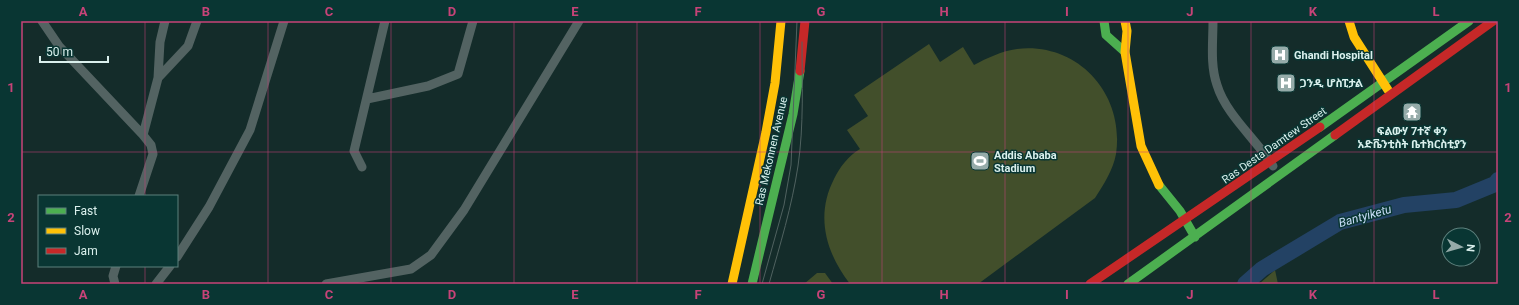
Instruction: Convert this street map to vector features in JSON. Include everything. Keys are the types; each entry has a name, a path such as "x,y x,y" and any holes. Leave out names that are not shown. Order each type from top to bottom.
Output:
{"main road":[{"name":"Ras Mekonnen Avenue","path":"732,284 766,132 776,76 781,21"},
{"name":"Ras Mekonnen Avenue","path":"752,284 793,114 803,50 805,21"},
{"path":"1104,21 1106,34 1125,52"},
{"path":"1126,21 1127,31 1125,52 1141,146 1156,181 1180,211 1195,237"},
{"path":"1349,21 1354,37 1391,95"},
{"name":"Ras Desta Damtew Street","path":"1090,284 1271,162 1470,21"},
{"path":"1128,284 1493,21"}],"street":[{"path":"42,21 59,46 151,145 153,154 139,195"},
{"path":"143,135 158,78 160,42 165,21"},
{"path":"158,78 188,46 197,21"},
{"path":"178,255 209,207 250,130 284,21"},
{"path":"362,167 354,151 385,21"},
{"path":"367,99 428,86 458,74 473,21"},
{"path":"326,284 410,268 431,255 464,210 579,21"},
{"path":"1213,21 1213,65 1217,85 1223,99 1271,162 1279,176"},
{"path":"115,284 113,276 116,267"},
{"path":"156,284 169,267"}],"green space":[{"name":"Addis Ababa Stadium","path":"929,44 940,62 963,47 974,65 995,55 1017,49 1039,49 1059,54 1078,63 1093,76 1105,93 1113,111 1117,132 1116,154 1113,166 1095,198 978,284 850,284 829,247 824,220 828,193 834,179 845,162 860,149 847,130 868,116 854,95"},
{"path":"1275,270 1278,284 1259,284"},
{"path":"817,273 825,273 833,284 804,284"}],"waterway":[{"name":"Bantyiketu","path":"1245,284 1262,269 1340,222 1404,205 1456,200 1495,184 1498,180"}],"tram line":[{"path":"762,284 784,205 791,165 797,21"},
{"path":"769,284 789,211 798,166 802,120 802,42"}],"traffic: fast":[{"path":"1104,21 1106,35 1125,52"},
{"path":"1320,127 1469,21"},
{"path":"752,284 793,114 800,71"},
{"path":"1128,284 1335,135"},
{"path":"1159,185 1180,211 1195,237"}],"traffic: slow":[{"path":"732,284 766,132 775,83 781,21"},
{"path":"1125,21 1127,31 1125,52 1141,146 1159,185"},
{"path":"1349,21 1354,37 1388,90"}],"traffic: jam":[{"path":"800,71 805,21"},
{"path":"1335,135 1493,21"},
{"path":"1090,284 1320,127"}],"place":[{"name":"Ghandi Hospital","path":"1280,55"},
{"name":"ጋንዲ ሆስፒታል","path":"1286,83"},
{"name":"ፍልውሃ 7ተኛ ቀን አድቬንቲስት ቤተክርስቲያን","path":"1412,112"},
{"name":"Addis Ababa Stadium","path":"980,161"}]}
